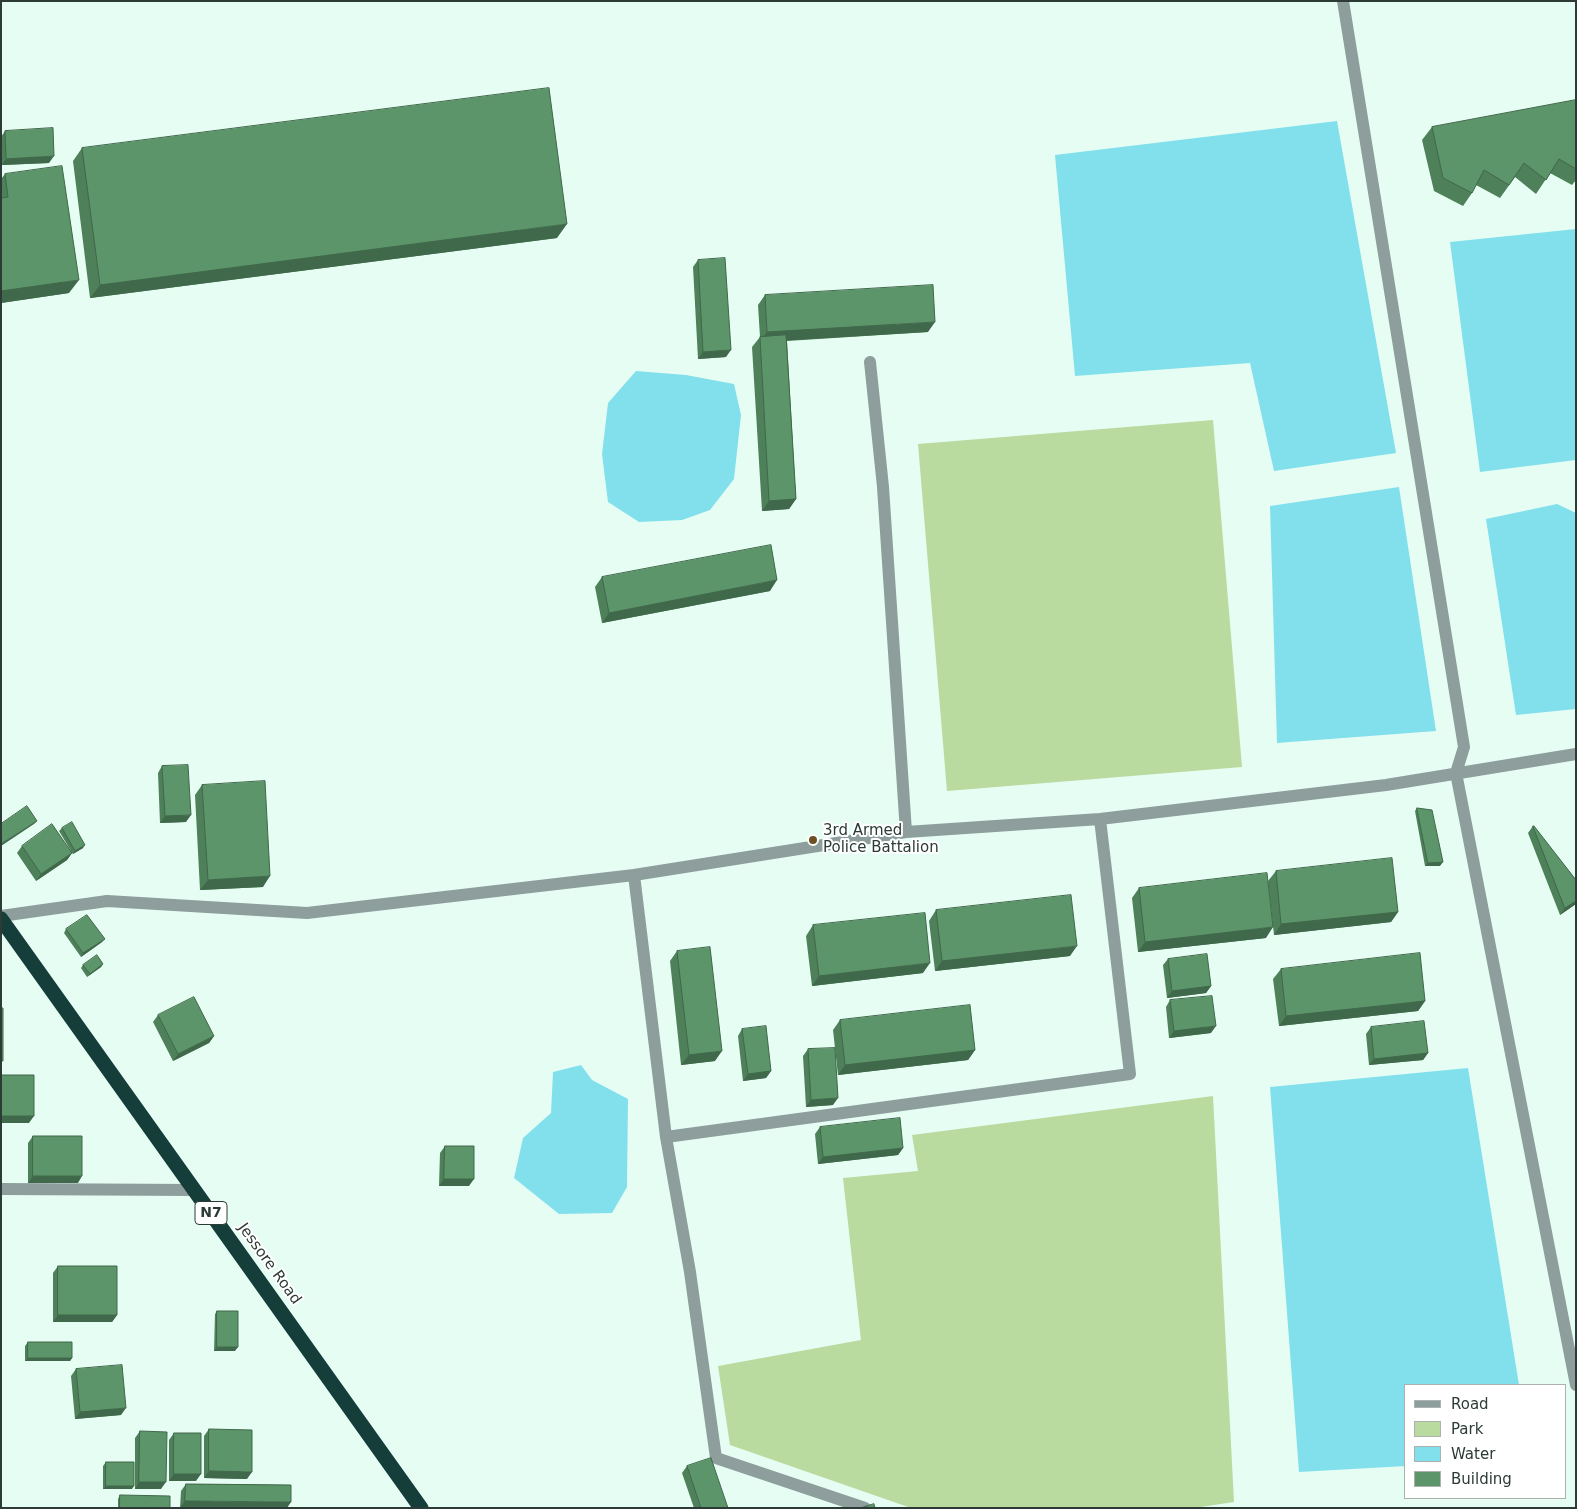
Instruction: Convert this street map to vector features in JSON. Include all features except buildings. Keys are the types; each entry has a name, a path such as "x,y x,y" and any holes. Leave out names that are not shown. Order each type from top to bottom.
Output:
{"highway":[{"name":"Jessore Road","path":"1,917 421,1508"}],"street":[{"path":"1343,1 1464,747 1456,773 1576,1385"},
{"path":"870,362 883,488 906,832"},
{"path":"1,917 107,901 307,913 634,875 906,832 1100,819 1386,785 1576,754"},
{"path":"666,1137 1130,1074 1100,819"},
{"path":"634,875 666,1137 690,1272 716,1458 865,1508"},
{"path":"1,1189 194,1190"}],"green space":[{"path":"1213,420 1242,767 947,791 918,444"},
{"path":"1213,1096 1234,1502 1194,1508 911,1508 730,1445 718,1366 861,1340 843,1178 918,1171 912,1135"}],"water":[{"path":"1337,121 1396,453 1274,471 1250,363 1075,376 1055,155"},
{"path":"1576,229 1576,460 1480,472 1450,242"},
{"path":"636,371 686,375 734,384 741,415 734,479 710,510 682,520 639,522 608,502 602,454 608,403"},
{"path":"1399,487 1436,731 1277,743 1270,506"},
{"path":"1557,504 1576,513 1576,709 1516,715 1486,519"},
{"path":"581,1065 592,1080 628,1099 627,1187 612,1213 559,1214 514,1178 523,1138 551,1113 553,1072"},
{"path":"1468,1068 1519,1384 1404,1384 1404,1466 1299,1472 1270,1087"}],"place":[{"name":"3rd Armed Police Battalion","path":"813,840"}]}
